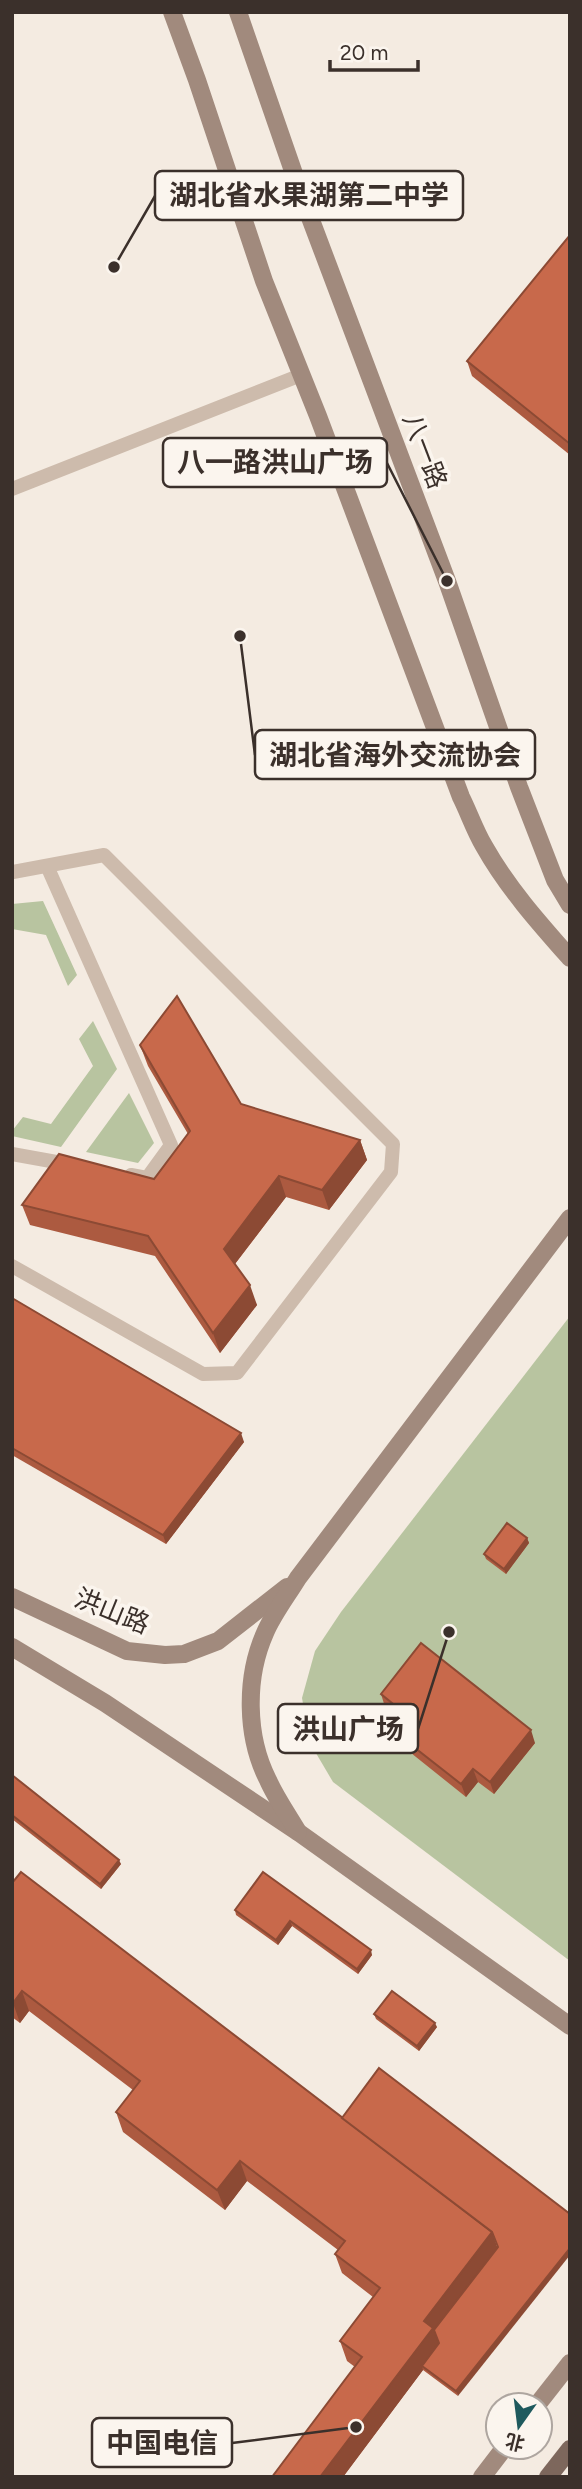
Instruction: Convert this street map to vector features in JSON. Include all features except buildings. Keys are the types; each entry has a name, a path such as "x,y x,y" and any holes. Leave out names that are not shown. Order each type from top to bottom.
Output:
{"main road":[{"path":"172,12 198,80 264,281 438,737 484,846 540,925 570,958"},
{"name":"八一路","path":"239,12 300,191 447,581 519,787 555,880 570,905"},
{"path":"298,1832 264,1771 253,1739 251,1715 255,1661 265,1633 298,1578 570,1218"},
{"name":"洪山路","path":"12,1597 127,1651 184,1654 218,1641 298,1578"},
{"path":"12,1647 105,1703 298,1832 570,2026"},
{"path":"548,2391 570,2363"},
{"path":"548,2477 570,2449"},
{"path":"482,2477 494,2461"}],"lane":[{"path":"12,489 301,375"},
{"path":"12,1266 203,1374 237,1373 391,1172 393,1144 104,855 13,872"},
{"path":"47,866 172,1145 147,1178 120,1173"},
{"path":"12,1154 93,1168"}],"green space":[{"path":"43,901 77,975 68,986 46,935 12,929 12,904"},
{"path":"93,1021 117,1069 61,1147 12,1136 12,1131 23,1117 51,1124 93,1066 79,1039"},
{"path":"129,1093 154,1143 138,1163 86,1152"},
{"path":"570,1316 570,1961 333,1782 310,1743 302,1698 315,1651 341,1612"}],"place":[{"name":"湖北省水果湖第二中学","path":"114,267"},
{"name":"八一路洪山广场","path":"447,581"},
{"name":"湖北省海外交流协会","path":"240,636"},
{"name":"洪山广场","path":"449,1632"},
{"name":"中国电信","path":"356,2427"}]}
